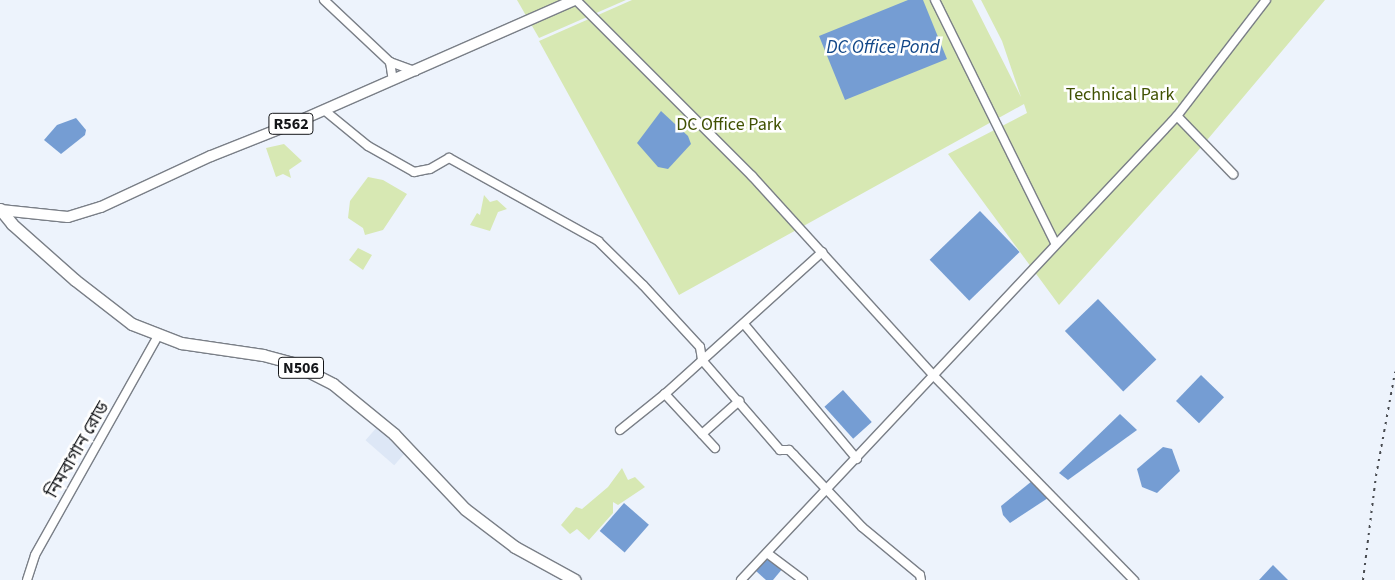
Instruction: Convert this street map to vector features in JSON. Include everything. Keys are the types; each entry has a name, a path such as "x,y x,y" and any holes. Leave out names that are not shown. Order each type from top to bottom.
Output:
{"highway":[{"name":"N506","path":"1,210 12,224 75,280 132,324 158,336 181,343 263,355 292,363 334,384 394,434 465,509 515,547 575,580"}],"main road":[{"name":"R562","path":"1,210 68,217 101,207 211,156 324,110 575,0"}],"street":[{"path":"324,0 390,62 415,70"},
{"path":"575,0 752,176 934,376 1134,580"},
{"path":"935,0 1054,243"},
{"path":"741,580 857,459 1054,243 1178,116 1266,0"},
{"path":"390,62 393,80"},
{"path":"324,110 368,146 414,172 430,169 449,158 584,231 643,284 700,347 702,360 780,450 789,450 862,527 920,575 921,580"},
{"path":"1178,116 1233,174"},
{"path":"620,430 665,394 822,252"},
{"path":"744,324 857,459"},
{"name":"নিমবাগান রোড","path":"27,580 35,555 158,336"},
{"path":"665,394 715,448"},
{"path":"700,432 739,401"},
{"path":"767,553 804,580"}],"shaded area":[{"path":"378,426 407,451 394,465 366,440"}],"green space":[{"path":"517,0 626,0 539,38"},
{"path":"632,0 972,0 1021,97 1002,41 981,0 1325,0 1197,152 1059,305 948,154 1027,113 1024,104 679,295 539,41"},
{"path":"284,144 302,161 289,170 291,178 283,174 276,177 266,148"},
{"path":"368,177 383,180 407,194 383,230 365,235 363,228 348,218 350,201"},
{"path":"484,195 490,202 497,200 507,209 498,212 490,231 470,225 477,213 480,215"},
{"path":"358,248 372,255 363,270 349,260"},
{"path":"622,468 628,480 635,477 645,487 618,505 613,502 613,513 589,540 577,529 570,534 561,525 576,507 582,509 608,487"}],"water":[{"name":"DC Office Pond","path":"908,0 923,0 947,59 845,100 819,36"},
{"path":"661,111 688,136 691,144 668,169 658,167 637,143"},
{"path":"76,118 86,130 85,135 61,154 44,140 57,125"},
{"path":"980,211 1020,252 969,301 930,260"},
{"path":"1098,299 1156,359 1123,391 1065,331"},
{"path":"1201,375 1224,397 1199,423 1176,401"},
{"path":"843,390 872,422 853,439 824,407"},
{"path":"1120,414 1137,430 1068,480 1059,473"},
{"path":"1163,447 1172,449 1180,471 1157,493 1142,487 1137,469"},
{"path":"1032,481 1048,498 1010,523 1003,515 1001,506"},
{"path":"624,503 649,525 625,553 600,531"},
{"path":"768,556 783,568 773,580 766,580 756,571"},
{"path":"1273,565 1288,580 1259,580"}],"railway":[{"path":"1363,580 1376,476 1395,372"}],"park label":[{"name":"Technical Park","path":"1120,95"},
{"name":"DC Office Park","path":"729,125"}]}
